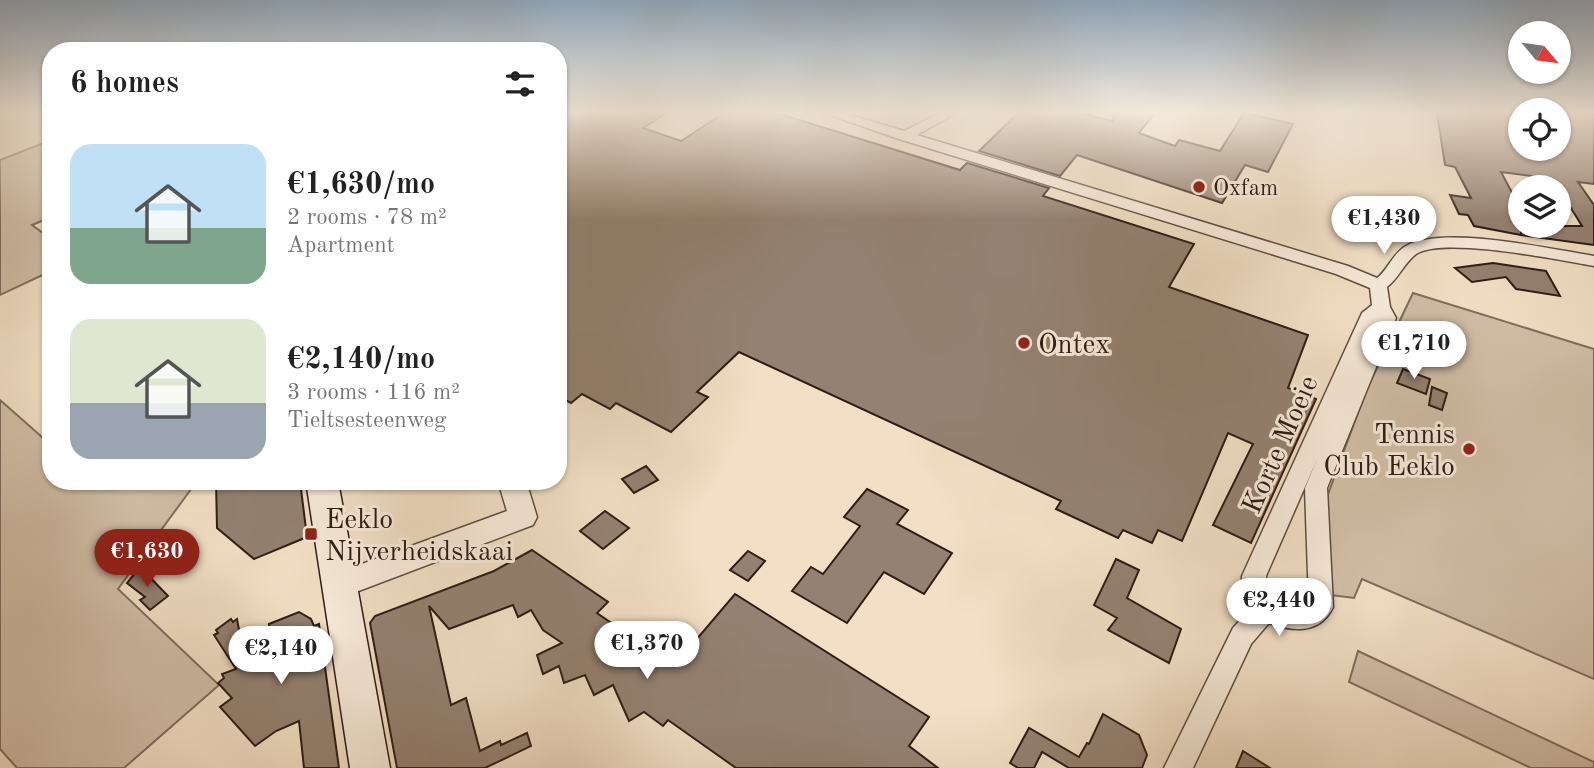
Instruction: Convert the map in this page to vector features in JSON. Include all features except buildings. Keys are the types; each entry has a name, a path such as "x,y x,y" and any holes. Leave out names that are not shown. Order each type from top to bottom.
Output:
{"main road":[{"path":"324,490 370,768"}],"street":[{"path":"946,149 1342,270 1378,285 1390,278 1411,250 1429,245 1463,244 1594,261"},
{"name":"Korte Moeie","path":"1378,285 1381,307 1387,318 1316,488 1321,607 1315,615 1291,620 1266,608 1254,598 1257,569 1371,313 1381,307"},
{"path":"340,585 523,517 515,490"},
{"path":"1178,768 1242,636 1266,608"}],"shaded area":[{"path":"28,149 42,149 42,221 32,225 42,232 42,275 0,295 0,160"},
{"name":"Tennis Club Eeklo","path":"1413,293 1594,349 1594,679 1362,579 1354,598 1331,595 1323,508 1366,391"},
{"path":"0,400 42,437 42,490 190,490 118,589 219,685 124,768 17,768 0,749"},
{"path":"1358,651 1594,762 1594,768 1531,768 1349,682"}],"place":[{"name":"Oxfam","path":"1199,187"},
{"name":"Ontex","path":"1024,343"},
{"name":"Tennis Club Eeklo","path":"1469,449"},
{"name":"Eeklo Nijverheidskaai","path":"311,534"}]}
